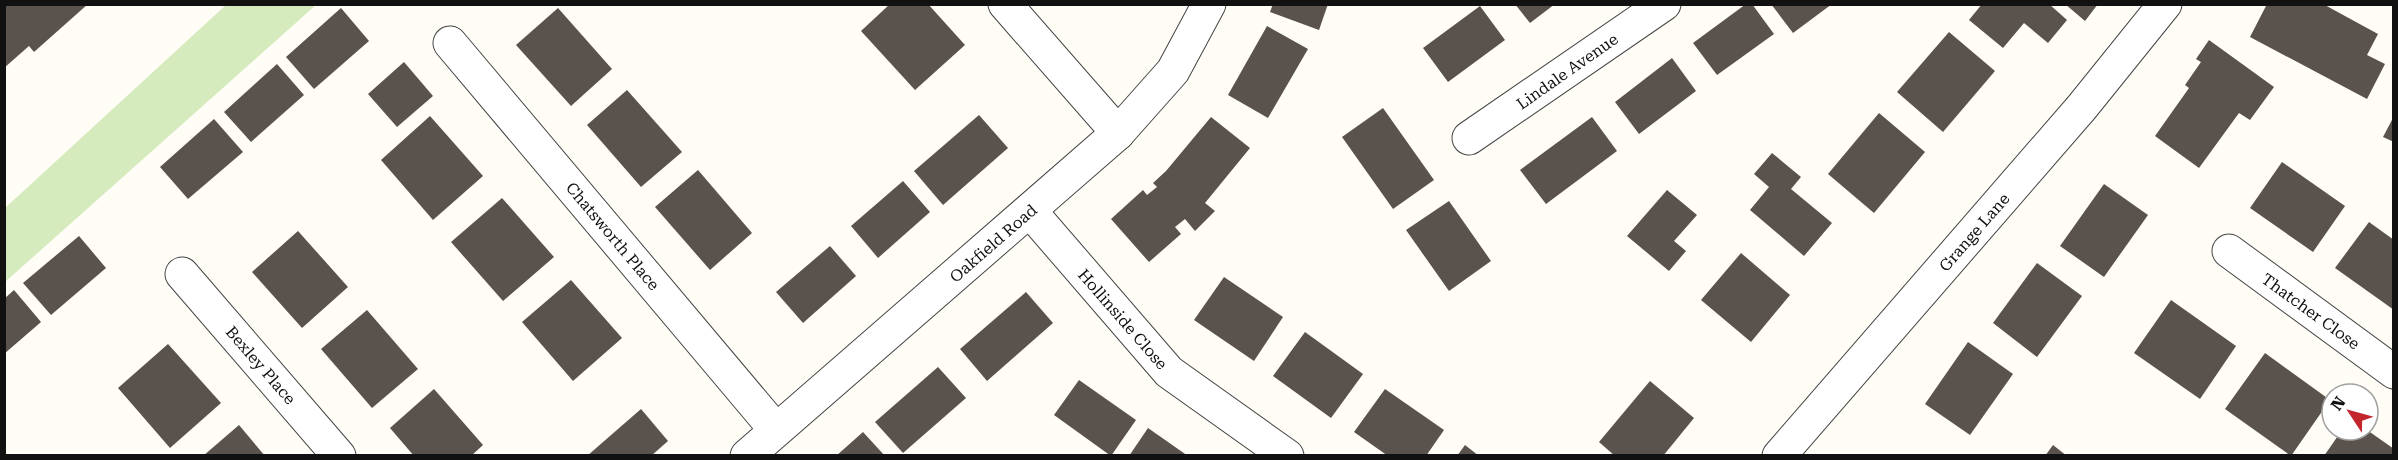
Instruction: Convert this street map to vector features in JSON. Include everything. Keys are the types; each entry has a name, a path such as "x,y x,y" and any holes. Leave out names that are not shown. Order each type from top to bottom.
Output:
{"street":[{"path":"1005,4 1118,133"},
{"name":"Oakfield Road","path":"747,456 1118,133 1173,71 1209,4"},
{"name":"Lindale Avenue","path":"1469,138 1664,4"},
{"name":"Grange Lane","path":"1779,456 2082,107 2165,4"},
{"name":"Chatsworth Place","path":"450,43 776,430"},
{"name":"Hollinside Close","path":"1030,211 1169,372 1287,456"},
{"name":"Thatcher Close","path":"2229,251 2394,372"},
{"name":"Bexley Place","path":"182,274 339,456"}],"green space":[{"path":"227,4 316,5 5,282 5,208"}],"building":[{"path":"4,4 88,4 34,52 29,46 4,68"},
{"path":"890,4 928,4 965,45 915,90 861,31"},
{"path":"1273,4 1328,4 1319,30 1270,12"},
{"path":"1515,4 1555,4 1530,23"},
{"path":"1746,4 1752,4 1774,34 1717,75 1693,43"},
{"path":"1771,4 1832,4 1793,33"},
{"path":"1982,4 2049,4 2067,20 2048,43 2024,23 2003,48 1969,20"},
{"path":"2065,4 2098,4 2085,21"},
{"path":"2267,4 2323,4 2378,34 2367,55 2385,64 2367,99 2250,37"},
{"path":"1480,6 1505,40 1448,82 1423,48"},
{"path":"341,8 369,41 314,89 286,57"},
{"path":"558,8 612,69 571,106 516,45"},
{"path":"1267,26 1308,49 1268,118 1228,95"},
{"path":"1949,32 1995,71 1943,132 1897,92"},
{"path":"2209,40 2274,87 2250,120 2239,113 2199,168 2155,136 2189,88 2185,85 2201,62 2196,59"},
{"path":"1672,58 1696,91 1639,134 1615,102"},
{"path":"404,62 433,96 397,127 368,94"},
{"path":"277,64 304,95 251,142 224,112"},
{"path":"627,90 682,152 641,187 587,125"},
{"path":"1383,108 1434,180 1393,209 1342,137"},
{"path":"1879,113 1925,152 1874,213 1828,174"},
{"path":"979,115 1008,148 943,205 914,171"},
{"path":"430,116 483,176 433,220 381,160"},
{"path":"2394,116 2394,142 2383,137"},
{"path":"1211,117 1250,148 1205,203 1215,211 1195,231 1185,219 1175,227 1181,234 1149,262 1111,219 1143,190 1147,195 1157,187 1153,183 1166,171"},
{"path":"1592,117 1617,151 1546,204 1520,170"},
{"path":"214,119 243,152 188,199 160,167"},
{"path":"1772,153 1801,177 1791,189 1832,223 1804,256 1750,210 1769,187 1754,174"},
{"path":"2282,162 2345,206 2313,252 2250,208"},
{"path":"698,170 752,233 710,270 655,207"},
{"path":"903,181 930,212 878,258 851,226"},
{"path":"2104,184 2148,215 2104,277 2060,246"},
{"path":"1667,190 1697,215 1674,241 1686,251 1669,271 1627,236"},
{"path":"502,198 554,257 503,301 451,242"},
{"path":"1449,201 1491,261 1449,291 1406,230"},
{"path":"2369,222 2394,240 2394,310 2335,268"},
{"path":"298,231 348,287 302,328 252,272"},
{"path":"79,236 106,268 51,315 23,283"},
{"path":"830,246 856,276 803,323 776,292"},
{"path":"1741,253 1790,295 1751,342 1701,300"},
{"path":"2037,263 2082,296 2037,357 1993,323"},
{"path":"1224,277 1283,317 1254,361 1194,320"},
{"path":"571,280 622,338 573,381 522,322"},
{"path":"14,290 41,322 4,354 4,299"},
{"path":"1026,292 1053,323 987,381 960,349"},
{"path":"2171,300 2236,346 2200,399 2134,353"},
{"path":"367,310 418,369 372,408 321,349"},
{"path":"1305,332 1363,374 1331,418 1273,376"},
{"path":"1968,342 2013,374 1970,435 1925,404"},
{"path":"168,344 221,403 170,448 118,388"},
{"path":"2265,353 2320,393 2320,414 2291,456 2225,409"},
{"path":"938,367 966,398 903,453 875,422"},
{"path":"1079,380 1136,420 1111,456 1054,415"},
{"path":"1650,381 1694,418 1663,456 1615,456 1599,442"},
{"path":"434,389 483,445 471,456 414,456 390,428"},
{"path":"1385,389 1444,430 1426,456 1388,456 1354,432"},
{"path":"641,409 668,441 651,456 587,456"},
{"path":"239,425 265,456 203,456"},
{"path":"1148,428 1188,456 1129,456"},
{"path":"863,432 885,456 836,456"},
{"path":"2380,439 2394,449 2394,456 2324,456 2334,442 2380,442"},
{"path":"1465,445 1479,456 1457,456"},
{"path":"2053,445 2067,456 2045,456"}]}
